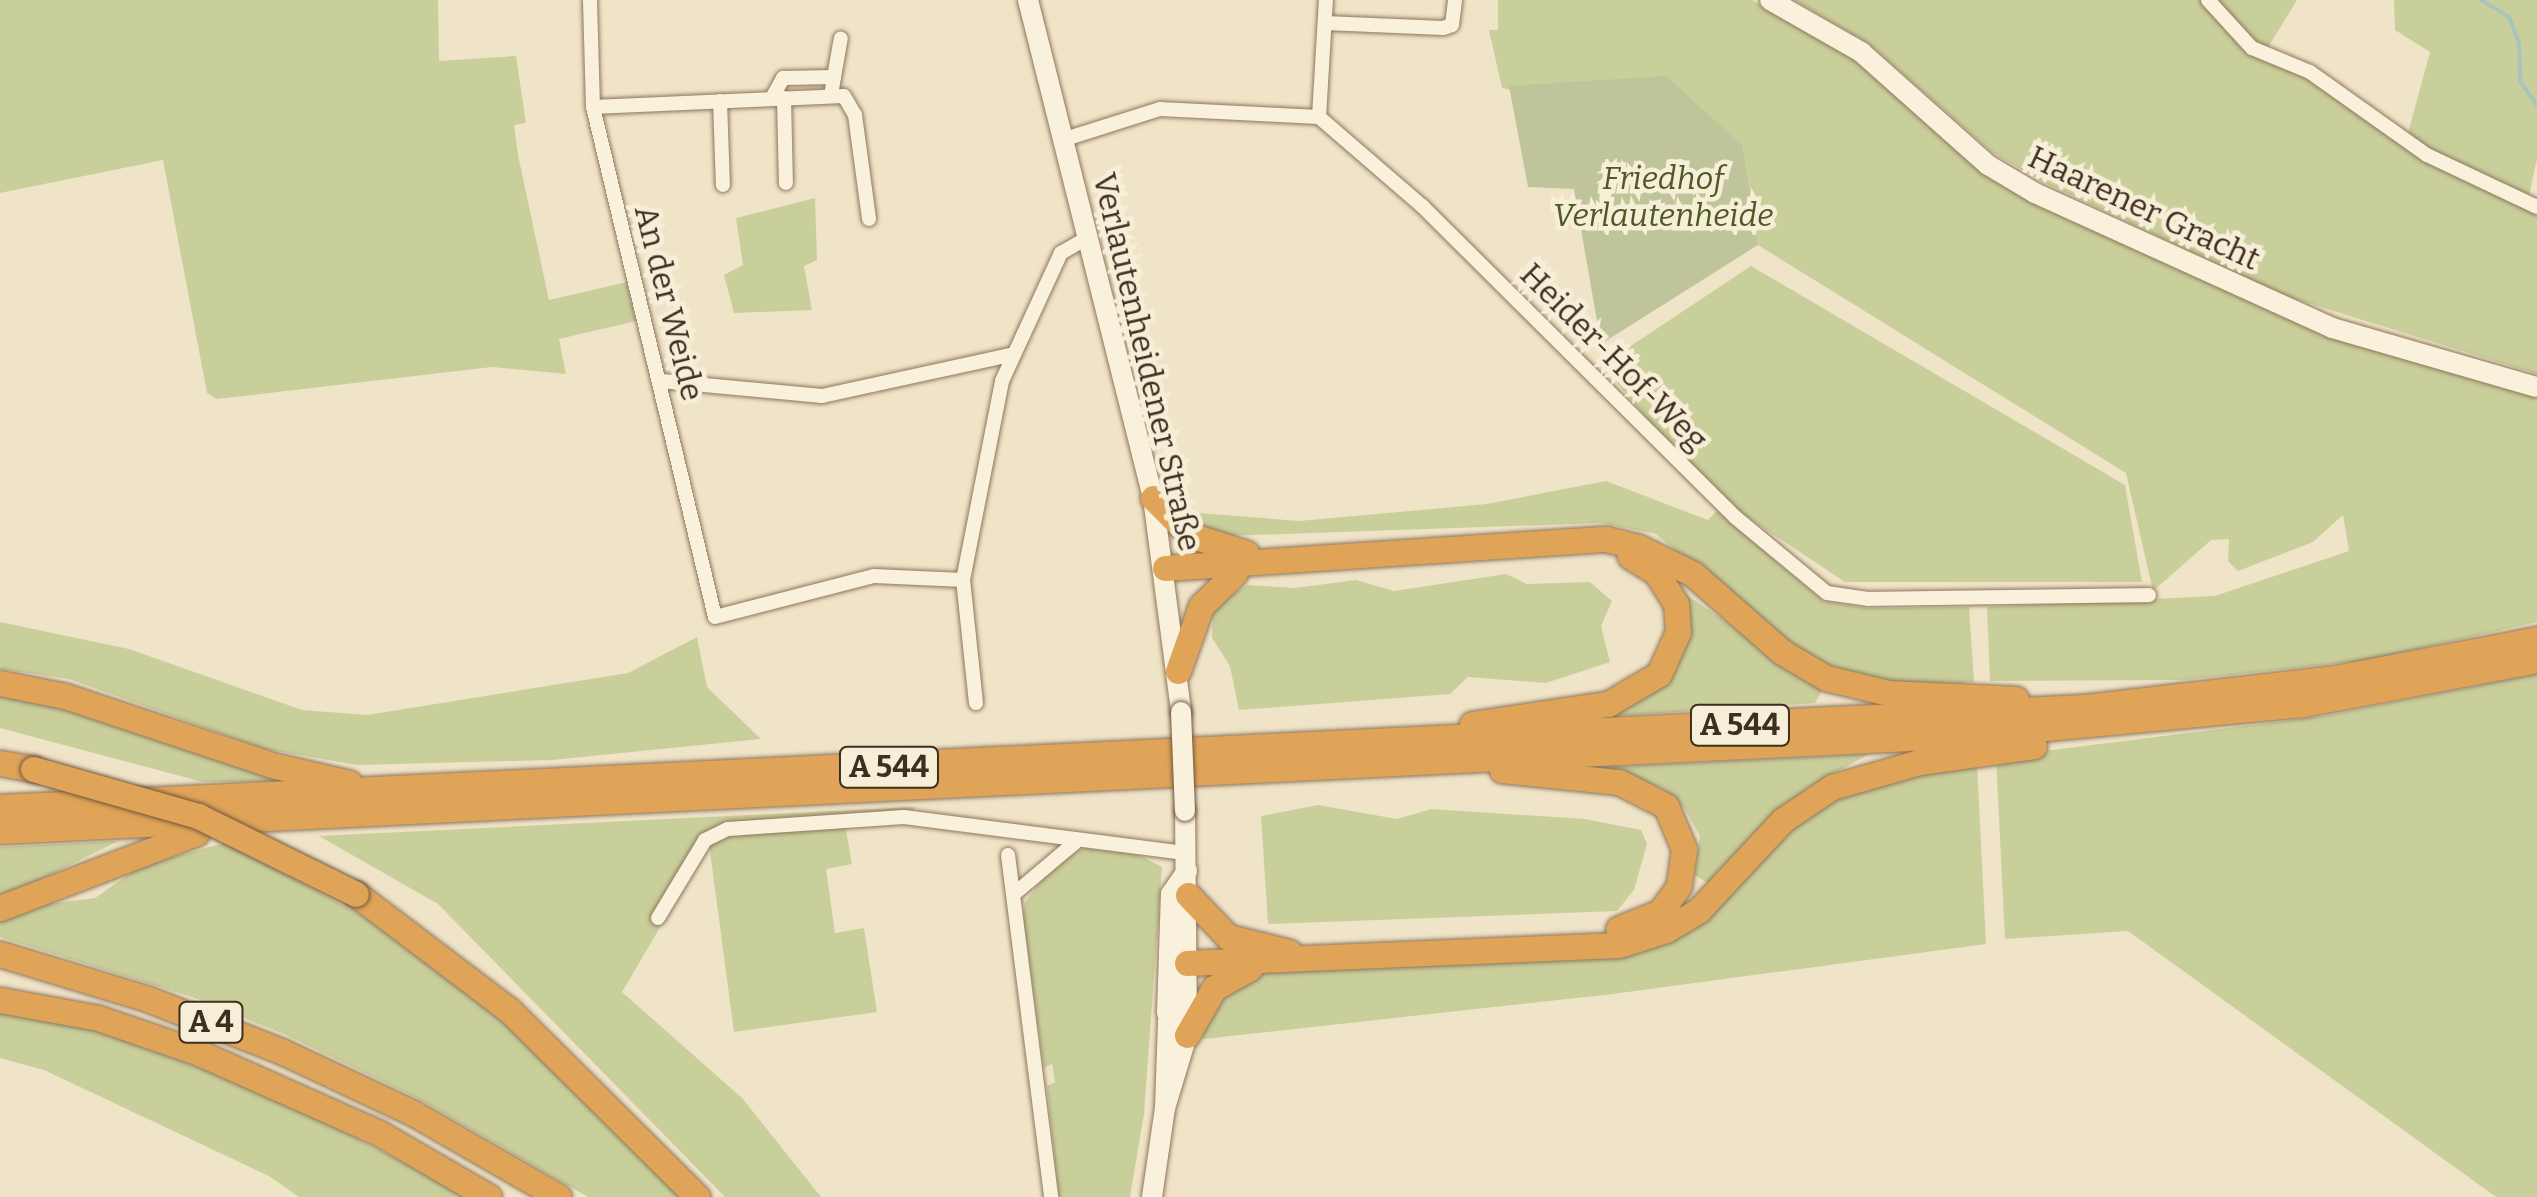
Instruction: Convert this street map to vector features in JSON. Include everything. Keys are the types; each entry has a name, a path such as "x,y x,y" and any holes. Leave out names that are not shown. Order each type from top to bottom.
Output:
{"highway":[{"path":"1152,498 1190,535 1266,557"},
{"path":"1166,576 1266,557 1606,539 1683,568 1782,652 1826,678 1889,693 2085,707"},
{"path":"1166,576 1412,564 1574,547 1627,555 1656,572 1671,592 1678,622 1673,649 1659,674 1631,695 1394,743"},
{"path":"1178,671 1202,606 1235,572"},
{"name":"A 544","path":"0,807 2085,707 2335,678 2537,640"},
{"name":"A 544","path":"0,831 2137,724 2418,686 2537,660"},
{"path":"0,683 65,696 265,763 383,791"},
{"path":"1187,964 1258,965 1620,945 1666,930 1698,910 1783,820 1832,786 1919,762 2078,741 2137,724"},
{"path":"1187,964 1289,952 1613,931 1660,912 1679,886 1681,836 1656,797 1607,780 1453,760"},
{"path":"0,764 33,769 198,816 356,894 498,1001 697,1197"},
{"path":"0,908 164,841 249,819"},
{"path":"1187,873 1228,937 1289,952"},
{"name":"A 4","path":"0,954 148,999 283,1052 413,1113 559,1197"},
{"path":"1178,1028 1214,988 1258,965"},
{"path":"0,1000 98,1018 198,1052 379,1133 490,1197"}],"main road":[{"name":"Verlautenheidener Straße","path":"1028,0 1152,498 1178,671 1187,964 1152,1197"},
{"name":"Haarener Gracht","path":"1770,0 1861,52 1988,165 2035,193 2332,328 2537,388"},
{"path":"1178,1028 1171,894 1187,873"}],"street":[{"name":"An der Weide","path":"590,0 593,107 715,618 874,576 962,580"},
{"path":"1062,140 1160,108 1319,117 1326,0"},
{"path":"1325,22 1443,28 1452,24 1455,0"},
{"path":"2208,0 2252,48 2310,72 2427,154 2537,206"},
{"path":"831,95 841,39"},
{"path":"786,183 778,98 782,78 834,77"},
{"path":"593,107 844,96 856,115 869,219"},
{"path":"720,101 724,185"},
{"name":"Heider-Hof-Weg","path":"1319,117 1422,206 1735,517 1827,593 1868,599 2149,595"},
{"path":"976,702 962,580 1010,355 1061,253 1087,238"},
{"path":"660,382 822,396 1010,355"},
{"path":"658,918 705,840 728,829 904,817 1076,841 1187,873"},
{"path":"1014,894 1076,841"},
{"path":"1008,855 1051,1197"}],"green space":[{"path":"0,0 438,0 439,61 516,56 526,123 514,125 518,155 549,300 627,282 636,321 559,339 566,374 492,367 217,399 207,393 163,160 0,193"},
{"path":"1498,0 1752,0 1857,58 1944,137 2330,335 2537,394 2537,622 2369,660 2184,680 1990,681 1987,607 2215,596 2349,551 2343,515 2313,542 2238,571 2228,561 2229,539 2211,540 2153,591 2126,473 1758,245 1743,146 1502,88 1489,30 1498,30"},
{"path":"1794,0 2202,0 2221,20 2426,158 2537,211 2537,374 2285,296 2041,181 1992,152 1868,43"},
{"path":"2213,0 2297,0 2267,49 2253,44"},
{"path":"2394,0 2537,0 2537,159 2528,200 2407,137 2430,52 2395,30"},
{"name":"Friedhof Verlautenheide","path":"1666,76 1743,146 1758,245 1601,344 1574,189 1528,187 1509,86"},
{"path":"815,198 817,260 804,266 812,310 734,313 724,275 743,265 736,218"},
{"path":"1751,266 2125,485 2142,582 1845,582 1741,513 1660,434 1602,365"},
{"path":"1606,481 1708,520 1717,511 1823,601 1868,608 1969,607 1974,682 1905,689 1843,677 1792,649 1656,534 1602,523 1224,536 1194,526 1185,512 1299,521 1487,504"},
{"path":"1506,574 1527,584 1590,582 1612,601 1601,626 1610,662 1546,683 1468,677 1450,694 1239,710 1230,666 1212,638 1213,605 1248,585 1295,588 1356,580 1394,591"},
{"path":"1682,592 1824,687 1815,703 1600,717 1637,700"},
{"path":"0,622 129,649 302,710 367,715 628,673 697,637 707,687 761,739 552,760 357,765 265,749 69,679 0,669"},
{"path":"2537,674 2537,1197 2496,1197 2128,931 2005,939 1996,757 2324,716"},
{"path":"0,691 51,699 293,781 203,782 0,728"},
{"path":"1869,754 1806,789 1711,885 1695,875 1700,836 1685,809 1662,788 1589,768"},
{"path":"1977,762 1986,944 1613,994 1203,1039 1204,1014 1230,982 1292,966 1687,931 1798,817 1848,786"},
{"path":"1318,805 1397,819 1431,809 1585,819 1641,830 1647,844 1634,890 1617,911 1268,924 1261,816"},
{"path":"915,807 905,820 845,825 852,864 826,869 835,933 864,928 877,1012 734,1032 709,844 622,992 742,1098 821,1197 725,1197 438,904 319,836"},
{"path":"118,841 0,900 0,847"},
{"path":"224,843 398,934 519,1031 682,1197 588,1197 417,1098 284,1034 192,997 0,937 0,919 25,907 95,898 141,866"},
{"path":"1084,848 1139,855 1162,867 1144,1114 1130,1197 1059,1197 1047,1086 1055,1082 1052,1064 1044,1068 1023,917 1025,902 1051,868"},
{"path":"0,1013 93,1028 216,1074 320,1119 469,1197 299,1197 269,1176 44,1070 0,1058"}],"waterway":[{"path":"2481,0 2509,17 2519,43 2520,81 2537,105"}]}
